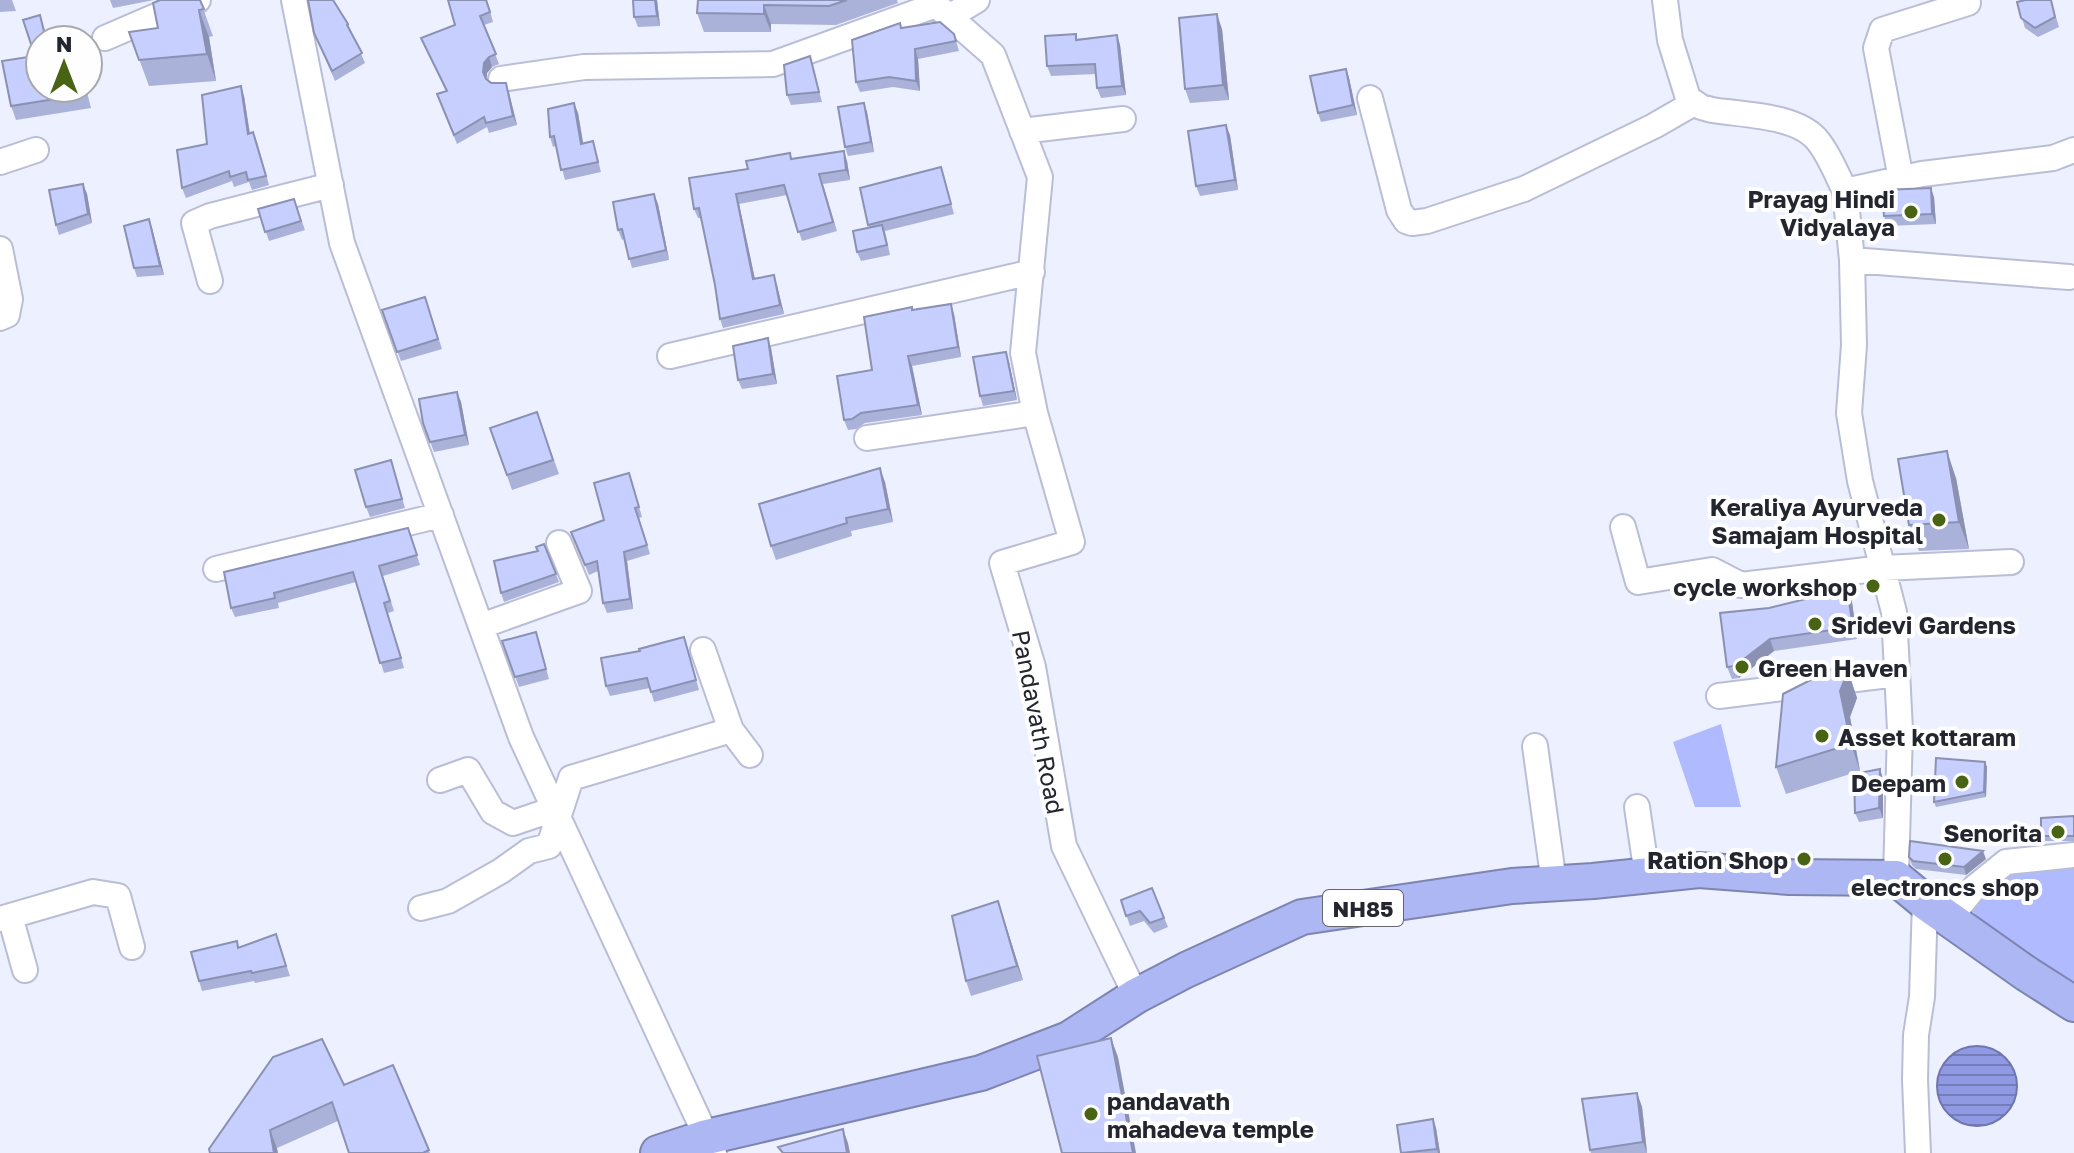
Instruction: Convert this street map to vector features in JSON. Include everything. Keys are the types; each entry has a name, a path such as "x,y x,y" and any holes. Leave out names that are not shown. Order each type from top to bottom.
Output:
{"highway":[{"name":"NH85","path":"658,1153 710,1145 981,1073 1069,1039 1136,996 1302,917 1512,886 1699,870 1790,877 1896,878"},
{"path":"1896,878 2027,974 2074,1004"}],"street":[{"path":"105,38 198,0"},
{"path":"294,0 342,243 521,737 710,1145"},
{"path":"501,79 584,67 773,64 940,7 977,0"},
{"path":"1665,0 1670,40 1688,98 1712,110 1786,122 1808,130 1823,149 1845,191 1852,260 1854,345 1849,413 1860,481 1894,612 1900,730 1896,878"},
{"path":"1901,179 1876,48 1882,30 1968,3"},
{"name":"Pandavath Road","path":"940,7 993,55 1040,177 1023,353 1035,413 1072,542 1002,563 1033,667 1064,846 1136,996"},
{"path":"1370,98 1399,210 1406,221 1412,223 1427,221 1524,189 1642,132 1694,103"},
{"path":"1022,131 1123,119"},
{"path":"0,162 36,150"},
{"path":"1845,191 1922,174 2053,158 2074,150"},
{"path":"210,281 194,223 210,216 331,185"},
{"path":"0,249 10,299 7,315 0,318"},
{"path":"1852,260 2069,277"},
{"path":"670,356 1032,272"},
{"path":"867,438 1035,413"},
{"path":"216,569 441,515"},
{"path":"1623,527 1638,582 1712,570 1741,585 1883,568 2011,562"},
{"path":"481,626 579,591 559,543"},
{"path":"703,650 731,730 750,755"},
{"path":"1719,696 1897,674"},
{"path":"421,908 448,901 529,851 549,846 556,814 571,778 731,730"},
{"path":"1535,746 1554,883"},
{"path":"440,780 468,770 493,812 513,823 556,814"},
{"path":"1637,807 1647,875"},
{"path":"1918,1153 1916,1035 1937,910 1975,887 2006,862 2074,855"},
{"path":"25,970 5,918 93,892 118,896 132,947"}],"shaded area":[{"path":"1721,724 1741,807 1695,807 1673,742"},
{"path":"2074,859 2074,984 1993,933 1973,912 1974,898 2017,866"},
{"path":"1977,1046 1992,1049 2005,1058 2014,1071 2017,1086 2014,1101 2005,1114 1992,1123 1977,1126 1962,1123 1949,1114 1940,1101 1937,1086 1940,1071 1949,1058 1962,1049"}],"building":[{"path":"160,0 200,0 204,9 199,10 207,54 139,60 129,32 158,28 153,3"},
{"path":"308,0 333,0 362,53 332,71 314,33"},
{"path":"448,0 486,0 490,12 480,16 496,54 484,63 483,72 491,83 506,83 513,116 486,123 484,117 454,135 437,94 447,91 421,38 455,25"},
{"path":"633,0 655,0 657,16 634,17"},
{"path":"698,0 847,0 829,6 764,5 764,14 697,13"},
{"path":"2051,0 2055,17 2035,28 2021,18 2017,2"},
{"path":"1217,14 1223,85 1185,89 1179,18"},
{"path":"40,15 42,24 24,24 23,20"},
{"path":"940,22 954,34 956,41 915,49 916,81 889,77 856,82 852,40 900,23 901,28"},
{"path":"1076,34 1076,40 1117,35 1122,86 1097,88 1095,64 1047,66 1045,36"},
{"path":"810,56 819,92 787,95 784,65"},
{"path":"24,58 24,104 11,106 2,61"},
{"path":"1346,69 1353,105 1318,113 1310,76"},
{"path":"241,86 248,134 253,132 266,176 248,180 246,172 230,177 229,171 182,188 177,150 207,144 202,95"},
{"path":"574,103 581,144 593,141 598,162 561,170 554,136 550,137 548,109"},
{"path":"864,103 871,142 845,147 838,107"},
{"path":"1226,125 1235,180 1196,186 1188,131"},
{"path":"844,151 846,170 819,174 833,222 798,232 784,185 736,194 753,279 774,275 780,305 720,319 699,208 694,209 689,178 748,169 746,161 790,153 791,159"},
{"path":"941,167 951,204 868,225 860,188"},
{"path":"83,184 88,214 56,225 49,190"},
{"path":"1931,188 1932,214 1884,216 1882,190"},
{"path":"654,194 666,250 629,259 622,229 618,230 613,202"},
{"path":"294,199 301,221 265,232 258,209"},
{"path":"149,219 160,266 134,268 124,226"},
{"path":"882,225 887,245 857,252 853,231"},
{"path":"425,297 438,339 397,352 382,310"},
{"path":"951,304 958,347 908,356 918,405 861,413 844,420 837,376 872,370 864,317 912,307 912,310"},
{"path":"768,338 773,374 738,380 733,346"},
{"path":"1006,352 1014,391 980,396 973,357"},
{"path":"457,392 465,435 430,442 419,399"},
{"path":"537,412 553,460 507,475 490,428"},
{"path":"1947,451 1959,522 1909,525 1898,459"},
{"path":"391,460 402,499 366,507 355,470"},
{"path":"880,468 888,509 846,518 847,523 771,546 759,504"},
{"path":"629,473 639,507 635,508 647,545 624,552 630,599 603,603 597,561 585,565 571,532 604,520 594,483"},
{"path":"408,528 417,555 379,566 390,601 384,603 401,658 380,663 353,572 274,593 275,598 231,608 224,572"},
{"path":"544,544 556,574 501,593 494,561 538,551 536,547"},
{"path":"1847,589 1853,627 1770,639 1735,666 1727,667 1720,613 1769,608"},
{"path":"536,632 546,669 515,677 502,641"},
{"path":"684,637 696,680 651,692 647,678 606,686 601,658 640,651"},
{"path":"1832,669 1848,671 1840,691 1851,744 1776,767 1783,694"},
{"name":"Deepam","path":"1936,758 1985,762 1984,792 1934,802"},
{"path":"1880,769 1879,808 1855,813 1854,774"},
{"name":"Senorita","path":"2074,816 2074,836 2041,836 2041,818"},
{"path":"1910,841 1983,851 1964,867 1913,861 1909,857"},
{"path":"1152,888 1164,918 1150,923 1140,911 1126,916 1121,900"},
{"path":"998,901 1017,966 966,981 952,916"},
{"path":"276,934 286,966 199,981 191,952 237,941 238,948"},
{"name":"pandavath mahadeva temple","path":"1111,1038 1133,1153 1062,1153 1037,1056"},
{"path":"322,1039 344,1085 393,1065 429,1150 423,1153 349,1153 332,1102 270,1130 274,1153 210,1153 209,1149 273,1057"},
{"path":"1637,1093 1643,1142 1590,1150 1582,1099"},
{"path":"1433,1119 1437,1149 1401,1153 1397,1125"},
{"path":"843,1129 847,1153 783,1153 778,1147"}],"place":[{"name":"Prayag Hindi Vidyalaya","path":"1911,212"},
{"name":"Keraliya Ayurveda Samajam Hospital","path":"1939,520"},
{"name":"cycle workshop","path":"1873,586"},
{"name":"Sridevi Gardens","path":"1815,624"},
{"name":"Green Haven","path":"1742,667"},
{"name":"Asset kottaram","path":"1822,736"},
{"name":"Deepam","path":"1962,782"},
{"name":"Senorita","path":"2058,832"},
{"name":"Ration Shop","path":"1804,859"},
{"name":"electroncs shop","path":"1945,859"},
{"name":"pandavath mahadeva temple","path":"1091,1114"}]}
